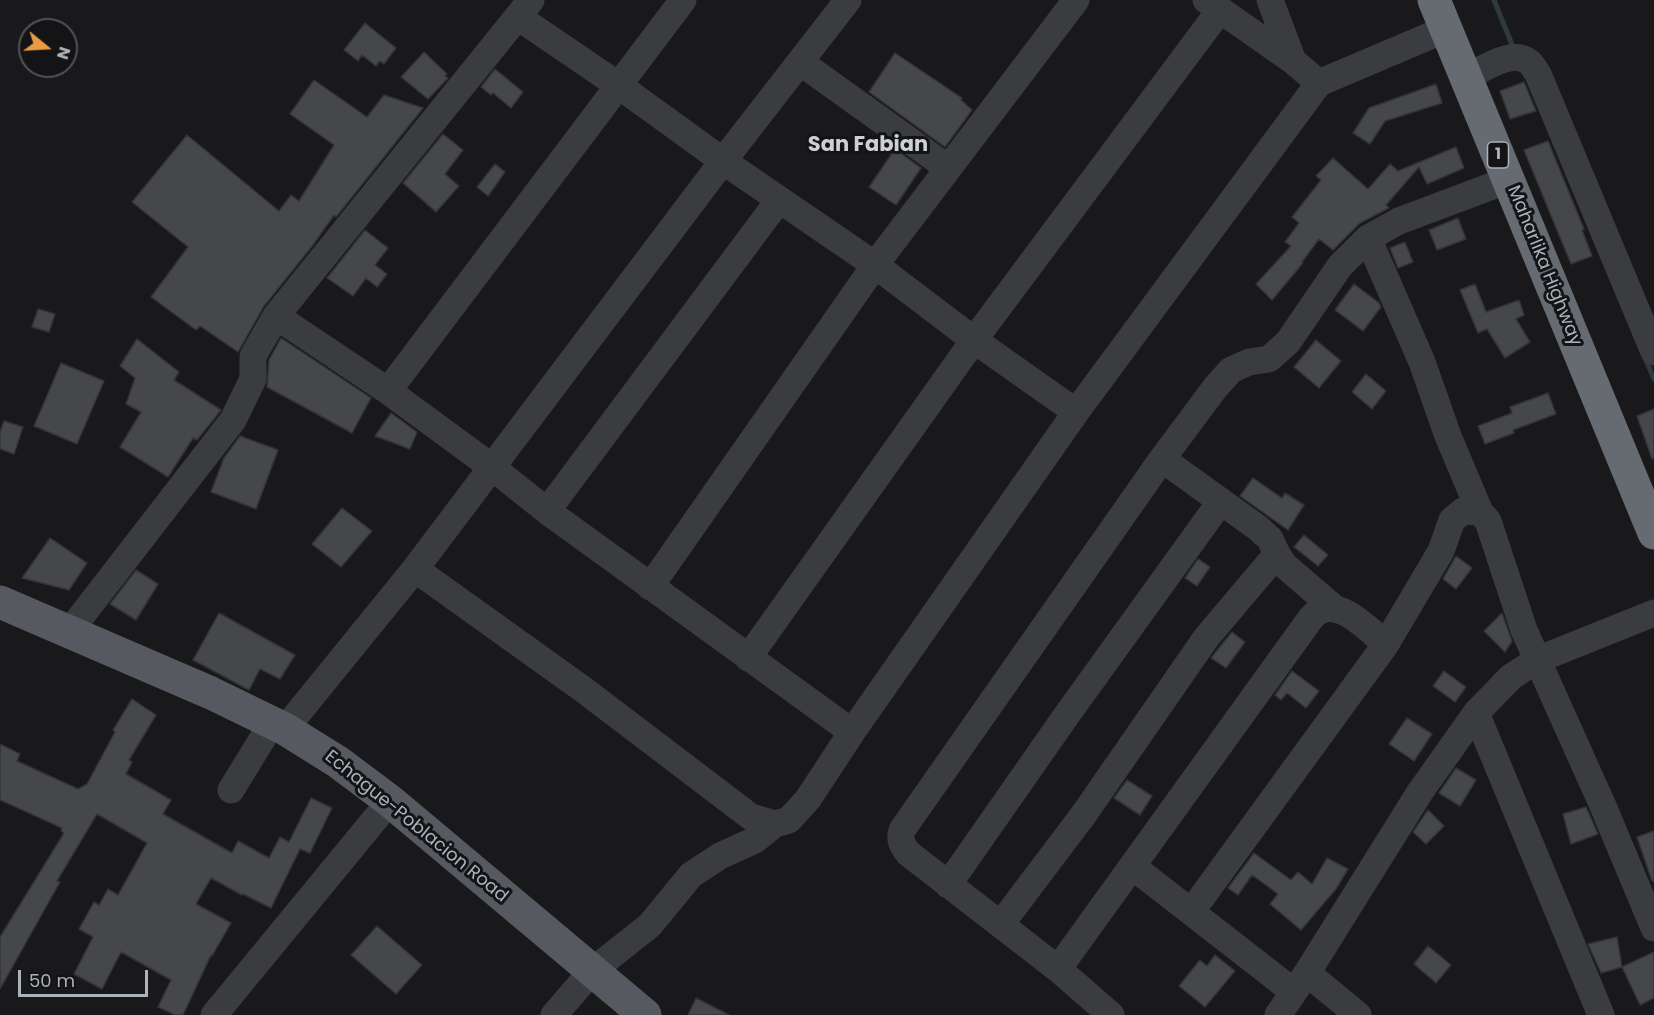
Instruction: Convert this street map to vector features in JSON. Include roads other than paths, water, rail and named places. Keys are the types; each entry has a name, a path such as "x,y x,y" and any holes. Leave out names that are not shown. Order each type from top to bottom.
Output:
{"highway":[{"name":"Maharlika Highway","path":"1440,14 1654,533"}],"main road":[{"name":"Echague-Poblacion Road","path":"0,602 210,693 278,726 338,762 390,801 645,1015"}],"street":[{"path":"388,391 683,0"},
{"path":"231,790 278,726 415,569 848,0"},
{"path":"650,586 875,265 1076,0"},
{"path":"1270,0 1293,61"},
{"path":"748,658 1213,5 1293,61 1319,83"},
{"path":"69,632 233,420 253,379 253,356 276,316 524,8 618,85 723,162 875,265 974,340 1076,412"},
{"path":"554,1015 592,971 650,925 691,875 720,856 755,840 775,824 789,819 808,800 852,732 1076,412 1319,83 1440,14"},
{"path":"1465,78 1499,61 1520,57 1529,62 1538,74 1654,352"},
{"path":"800,62 948,168"},
{"path":"1111,1015 1058,969 908,853 902,845 900,837 902,830 1162,459 1231,370 1249,362 1269,359 1288,342 1340,266 1368,238 1399,221 1508,180"},
{"path":"547,511 779,200"},
{"path":"1368,238 1422,362 1448,436 1480,512 1488,521 1524,630 1603,806 1654,928"},
{"path":"276,316 388,391 547,511 852,732"},
{"path":"1162,459 1258,528 1270,539 1284,565 1333,607 1346,613 1386,644"},
{"path":"948,885 1221,501"},
{"path":"1191,912 1386,644 1441,551 1452,520 1463,511 1480,512"},
{"path":"1001,924 1084,814 1206,638 1277,554"},
{"path":"415,569 584,690 751,817 775,824"},
{"path":"1058,969 1317,610 1333,607"},
{"path":"1278,1015 1420,792 1476,713 1511,677 1537,660 1654,613"},
{"path":"1476,713 1600,1015"},
{"path":"213,1015 390,801"},
{"path":"1132,866 1191,912 1300,983 1358,1015"}],"waterway":[{"path":"1494,0 1513,47"},
{"path":"1645,358 1654,379"}],"district":[{"name":"San Fabian","path":"868,146"}]}
